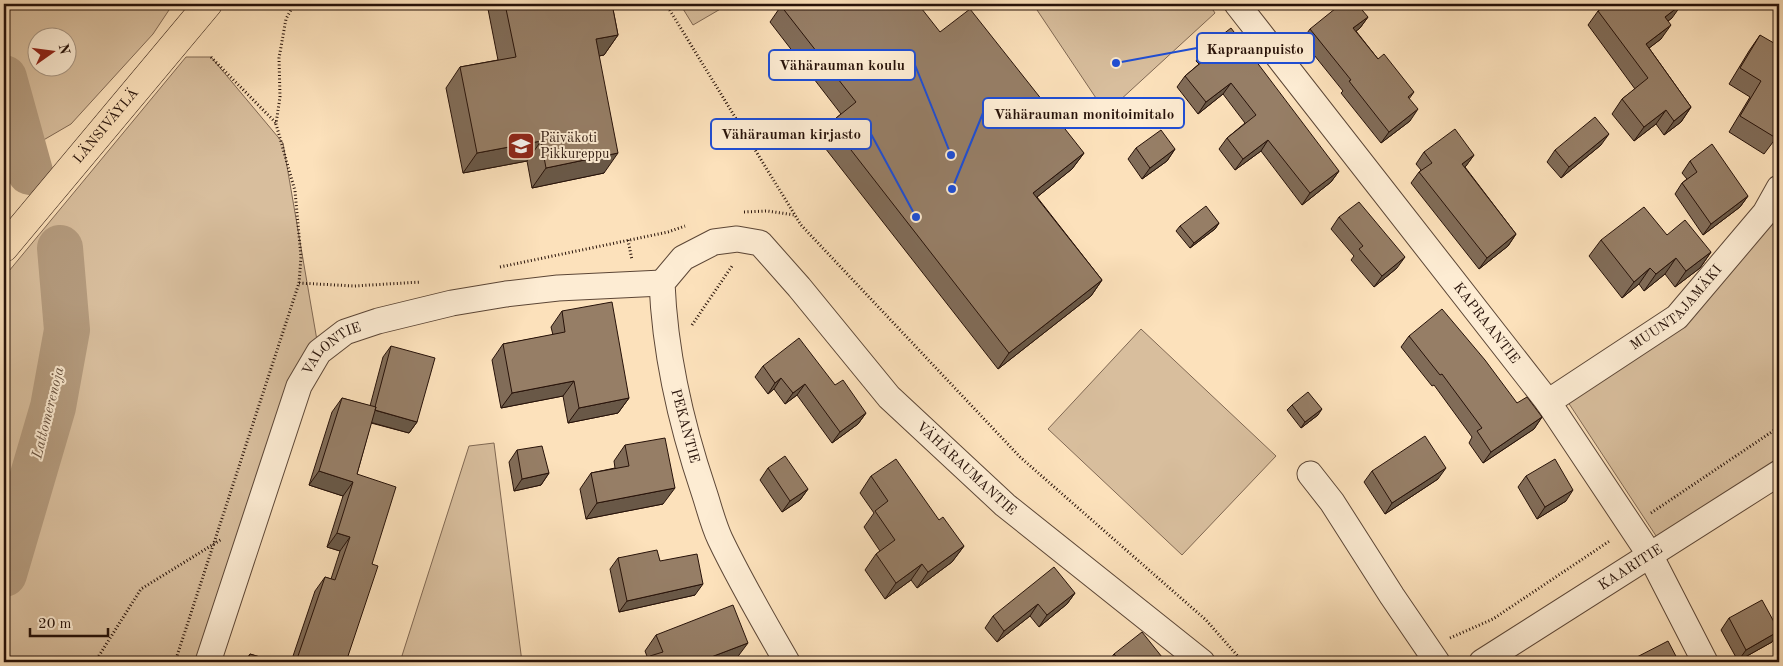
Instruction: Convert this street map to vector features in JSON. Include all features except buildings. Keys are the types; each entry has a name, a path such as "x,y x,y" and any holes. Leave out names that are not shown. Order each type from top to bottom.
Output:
{"main road":[{"name":"LÄNSIVÄYLÄ","path":"4,248 208,4"}],"street":[{"name":"KAPRAANTIE","path":"1237,4 1548,402 1650,555 1705,662"},
{"name":"MUUNTAJAMÄKI","path":"1548,402 1677,316 1765,213 1779,188"},
{"name":"VÄHÄRAUMANTIE","path":"662,284 684,258 714,242 736,239 760,243 799,287 889,397 1005,505 1202,662"},
{"name":"VALONTIE","path":"208,662 299,386 319,352 345,332 378,321 436,307 506,294 558,288 662,284"},
{"name":"PEKANTIE","path":"662,284 664,322 673,379 697,473 719,537 762,620 788,662"},
{"name":"KAARITIE","path":"1482,662 1779,473"},
{"path":"1310,474 1332,502 1392,596 1434,657"}],"path":[{"path":"276,124 280,97 279,58 286,19 294,4"},
{"path":"666,4 801,225 1020,457 1206,620 1243,662"},
{"path":"175,662 299,283 302,257 295,191 283,143 276,124 211,57"},
{"path":"496,268 668,232"},
{"path":"690,328 734,263"},
{"path":"299,283 354,286 430,282"},
{"path":"1434,657 1449,638 1493,619 1779,427"},
{"path":"95,662 141,589 256,518"}],"shaded area":[{"path":"4,4 173,4 153,34 71,124 4,163"},
{"path":"680,4 729,4 693,25"},
{"path":"1033,4 1209,4 1215,13 1106,113"},
{"path":"186,57 211,57 283,143 319,352 213,662 4,662 4,277"},
{"path":"1779,214 1779,469 1664,548 1562,393 1677,317"},
{"path":"1141,329 1276,456 1182,555 1048,429"},
{"path":"494,443 522,662 400,662 469,446"}],"waterway":[{"name":"Lattomerenoja","path":"4,78 30,172"},
{"name":"Lattomerenoja","path":"4,574 53,407 67,330 60,248"}],"place":[{"name":"Kapraanpuisto","path":"1116,63"},
{"name":"Päiväkoti Pikkureppu","path":"521,146"},
{"name":"Vähärauman koulu","path":"951,155"},
{"name":"Vähärauman monitoimitalo","path":"952,189"},
{"name":"Vähärauman kirjasto","path":"916,217"}]}
